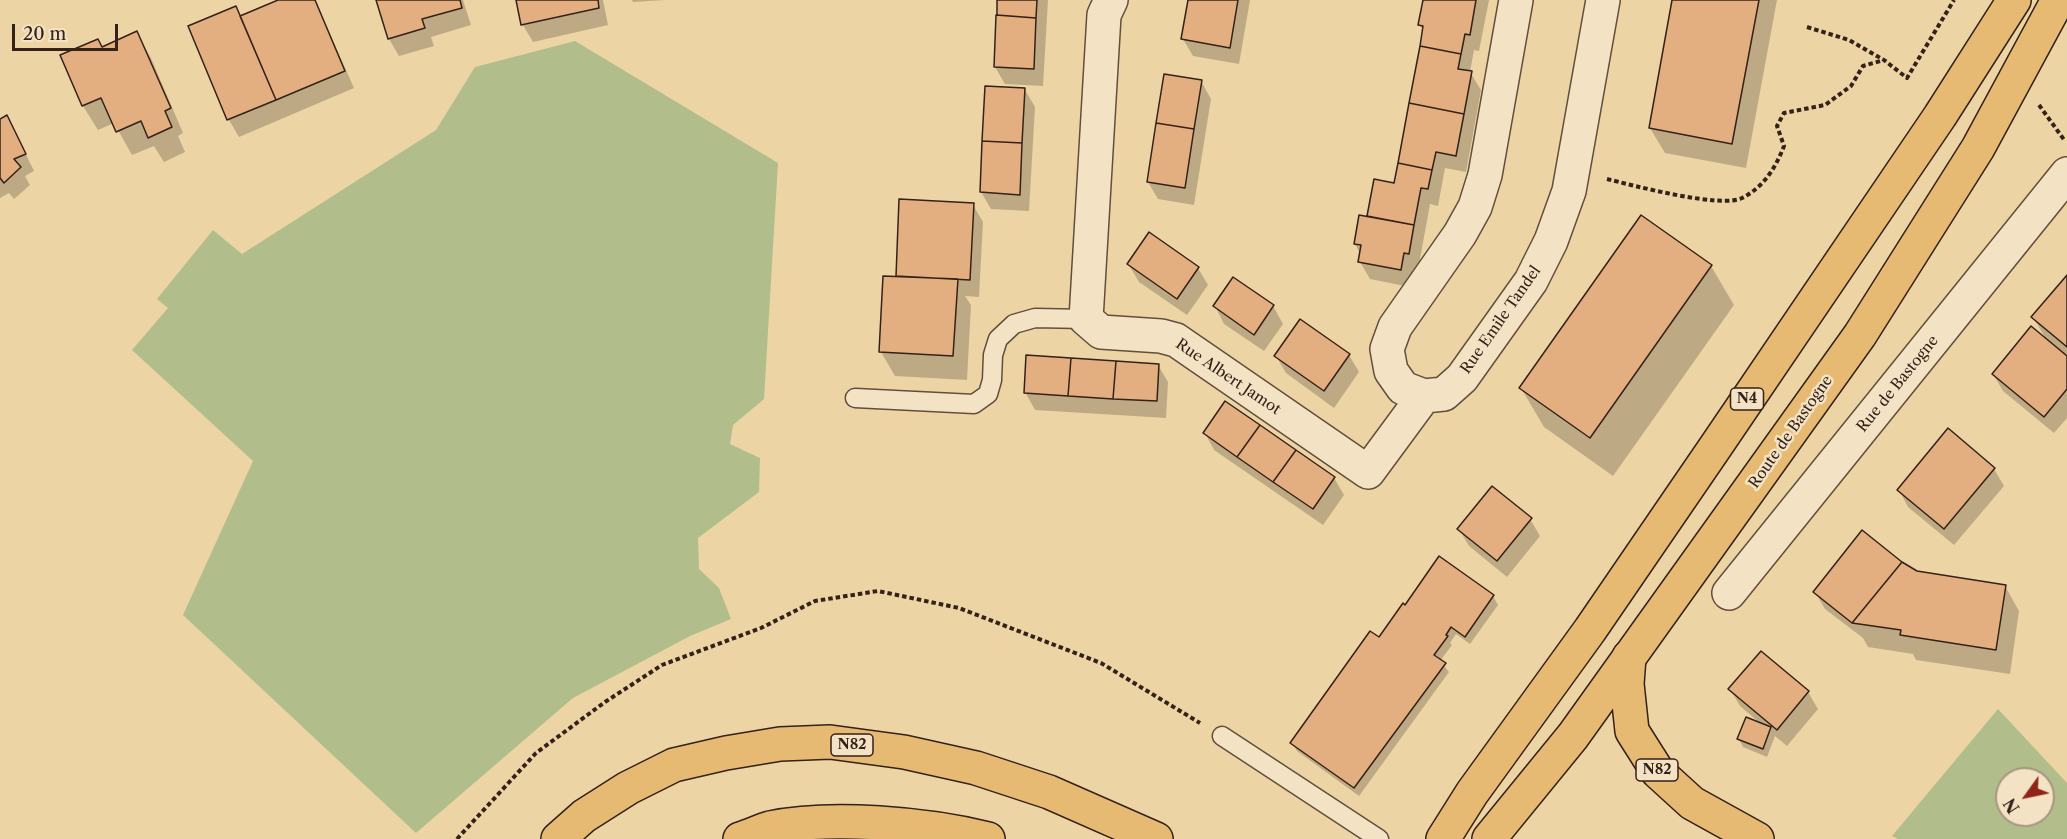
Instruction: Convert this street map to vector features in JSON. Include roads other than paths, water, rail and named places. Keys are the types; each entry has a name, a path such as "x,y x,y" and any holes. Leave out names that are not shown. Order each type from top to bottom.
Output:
{"main road":[{"name":"N4","path":"1443,839 1472,794 1590,630 1696,475 1940,116 2014,0"},
{"name":"Route de Bastogne","path":"1488,839 1574,736 1860,335 1978,148 2058,0"},
{"name":"N82","path":"1629,657 1627,684 1632,731 1658,772 1692,803 1756,839"},
{"name":"N82","path":"558,839 584,816 628,788 675,765 780,744 831,742 904,752 976,768 1049,792 1155,839"},
{"path":"1429,839 1472,794"},
{"path":"740,839 770,828 830,822 930,829 988,839"}],"street":[{"path":"1086,319 1104,15 1111,0"},
{"path":"1424,396 1403,388 1391,371 1387,349 1395,327 1460,234 1475,207 1485,175 1516,0"},
{"name":"Rue Emile Tandel","path":"1424,396 1444,394 1461,378 1531,281 1551,242 1569,191 1603,0"},
{"name":"Rue de Bastogne","path":"1729,593 2067,174"},
{"name":"Rue Albert Jamot","path":"1086,319 1101,332 1161,336 1176,340 1368,472 1424,396"}],"lane":[{"path":"855,398 974,404 988,394 992,380 993,355 998,339 1014,324 1035,318 1086,319"},
{"path":"1222,736 1379,839"}]}
